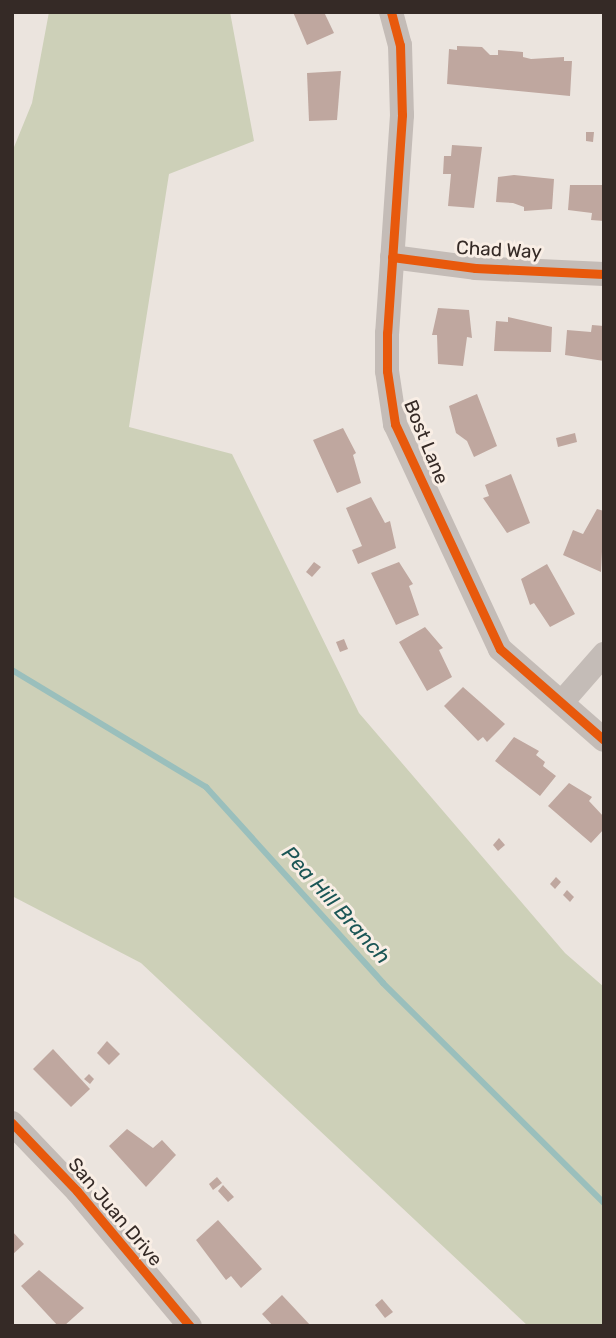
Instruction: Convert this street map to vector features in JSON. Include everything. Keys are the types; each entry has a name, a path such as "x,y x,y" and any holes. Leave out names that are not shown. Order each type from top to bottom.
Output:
{"street":[{"name":"Bost Lane","path":"391,12 400,45 402,115 387,371 395,424 500,649 604,740"},
{"name":"Chad Way","path":"392,257 475,268 604,274"},
{"path":"562,702 604,654"},
{"name":"San Juan Drive","path":"12,1123 77,1191 190,1326"}],"green space":[{"path":"49,12 230,12 254,141 169,174 129,427 232,454 359,713 565,953 604,987 604,1326 528,1326 141,963 12,896 12,152 32,103"}],"building":[{"path":"293,12 324,12 334,33 307,45"},
{"path":"457,46 482,47 490,55 498,55 498,50 523,52 523,57 531,59 564,57 564,61 572,61 570,96 447,84 449,49 457,50"},
{"path":"341,71 337,120 309,121 307,73"},
{"path":"586,132 594,132 593,142 586,141"},
{"path":"452,145 482,147 474,208 448,206 451,174 443,174 444,156 451,156"},
{"path":"514,175 554,179 552,209 524,211 524,207 513,203 496,202 498,177"},
{"path":"570,185 604,185 604,221 591,220 592,213 568,210"},
{"path":"438,308 469,310 472,338 467,337 463,366 438,364 437,335 432,335"},
{"path":"508,317 552,327 551,352 494,351 496,321 508,322"},
{"path":"592,325 604,326 604,361 565,355 567,330 591,332"},
{"path":"477,394 497,446 474,457 467,441 456,433 449,406"},
{"path":"343,428 356,453 353,455 361,483 337,493 313,440"},
{"path":"575,433 577,442 558,447 556,438"},
{"path":"511,474 530,523 507,533 483,498 489,496 485,485"},
{"path":"371,497 385,523 390,521 396,548 358,564 352,550 362,546 346,508"},
{"path":"597,509 604,511 601,572 563,555 573,530 583,534"},
{"path":"314,562 321,567 312,577 306,572"},
{"path":"399,562 413,584 409,586 419,615 396,625 371,573"},
{"path":"547,564 575,614 550,627 534,603 530,605 521,579"},
{"path":"425,627 443,648 439,650 452,677 427,691 399,642"},
{"path":"344,639 348,649 340,652 336,642"},
{"path":"463,687 505,724 487,742 483,737 478,741 444,706"},
{"path":"514,737 539,751 536,755 545,762 543,766 556,776 540,796 495,761"},
{"path":"569,783 592,797 589,801 604,817 604,829 591,843 548,806"},
{"path":"499,838 505,845 498,851 493,845"},
{"path":"556,877 561,882 555,889 550,884"},
{"path":"567,890 574,897 570,902 563,895"},
{"path":"107,1041 120,1054 109,1065 97,1053"},
{"path":"53,1049 90,1089 71,1107 33,1069"},
{"path":"89,1074 94,1079 90,1084 84,1079"},
{"path":"127,1129 153,1148 162,1140 176,1155 146,1187 109,1146"},
{"path":"217,1177 222,1183 213,1190 209,1184"},
{"path":"223,1185 234,1197 228,1202 218,1191"},
{"path":"218,1220 262,1269 241,1288 231,1276 226,1280 196,1240"},
{"path":"12,1231 24,1244 12,1255"},
{"path":"39,1270 84,1308 64,1326 58,1326 21,1286"},
{"path":"282,1295 311,1326 273,1326 262,1314"},
{"path":"382,1299 393,1312 385,1318 375,1305"}],"waterway":[{"name":"Pea Hill Branch","path":"12,670 206,787 383,983 604,1203"}],"cycle path":[{"path":"391,12 400,45 402,115 387,333 387,371 395,424 500,649 604,740"},
{"path":"392,257 475,268 604,274"},
{"path":"12,1123 77,1191 190,1326"}]}
